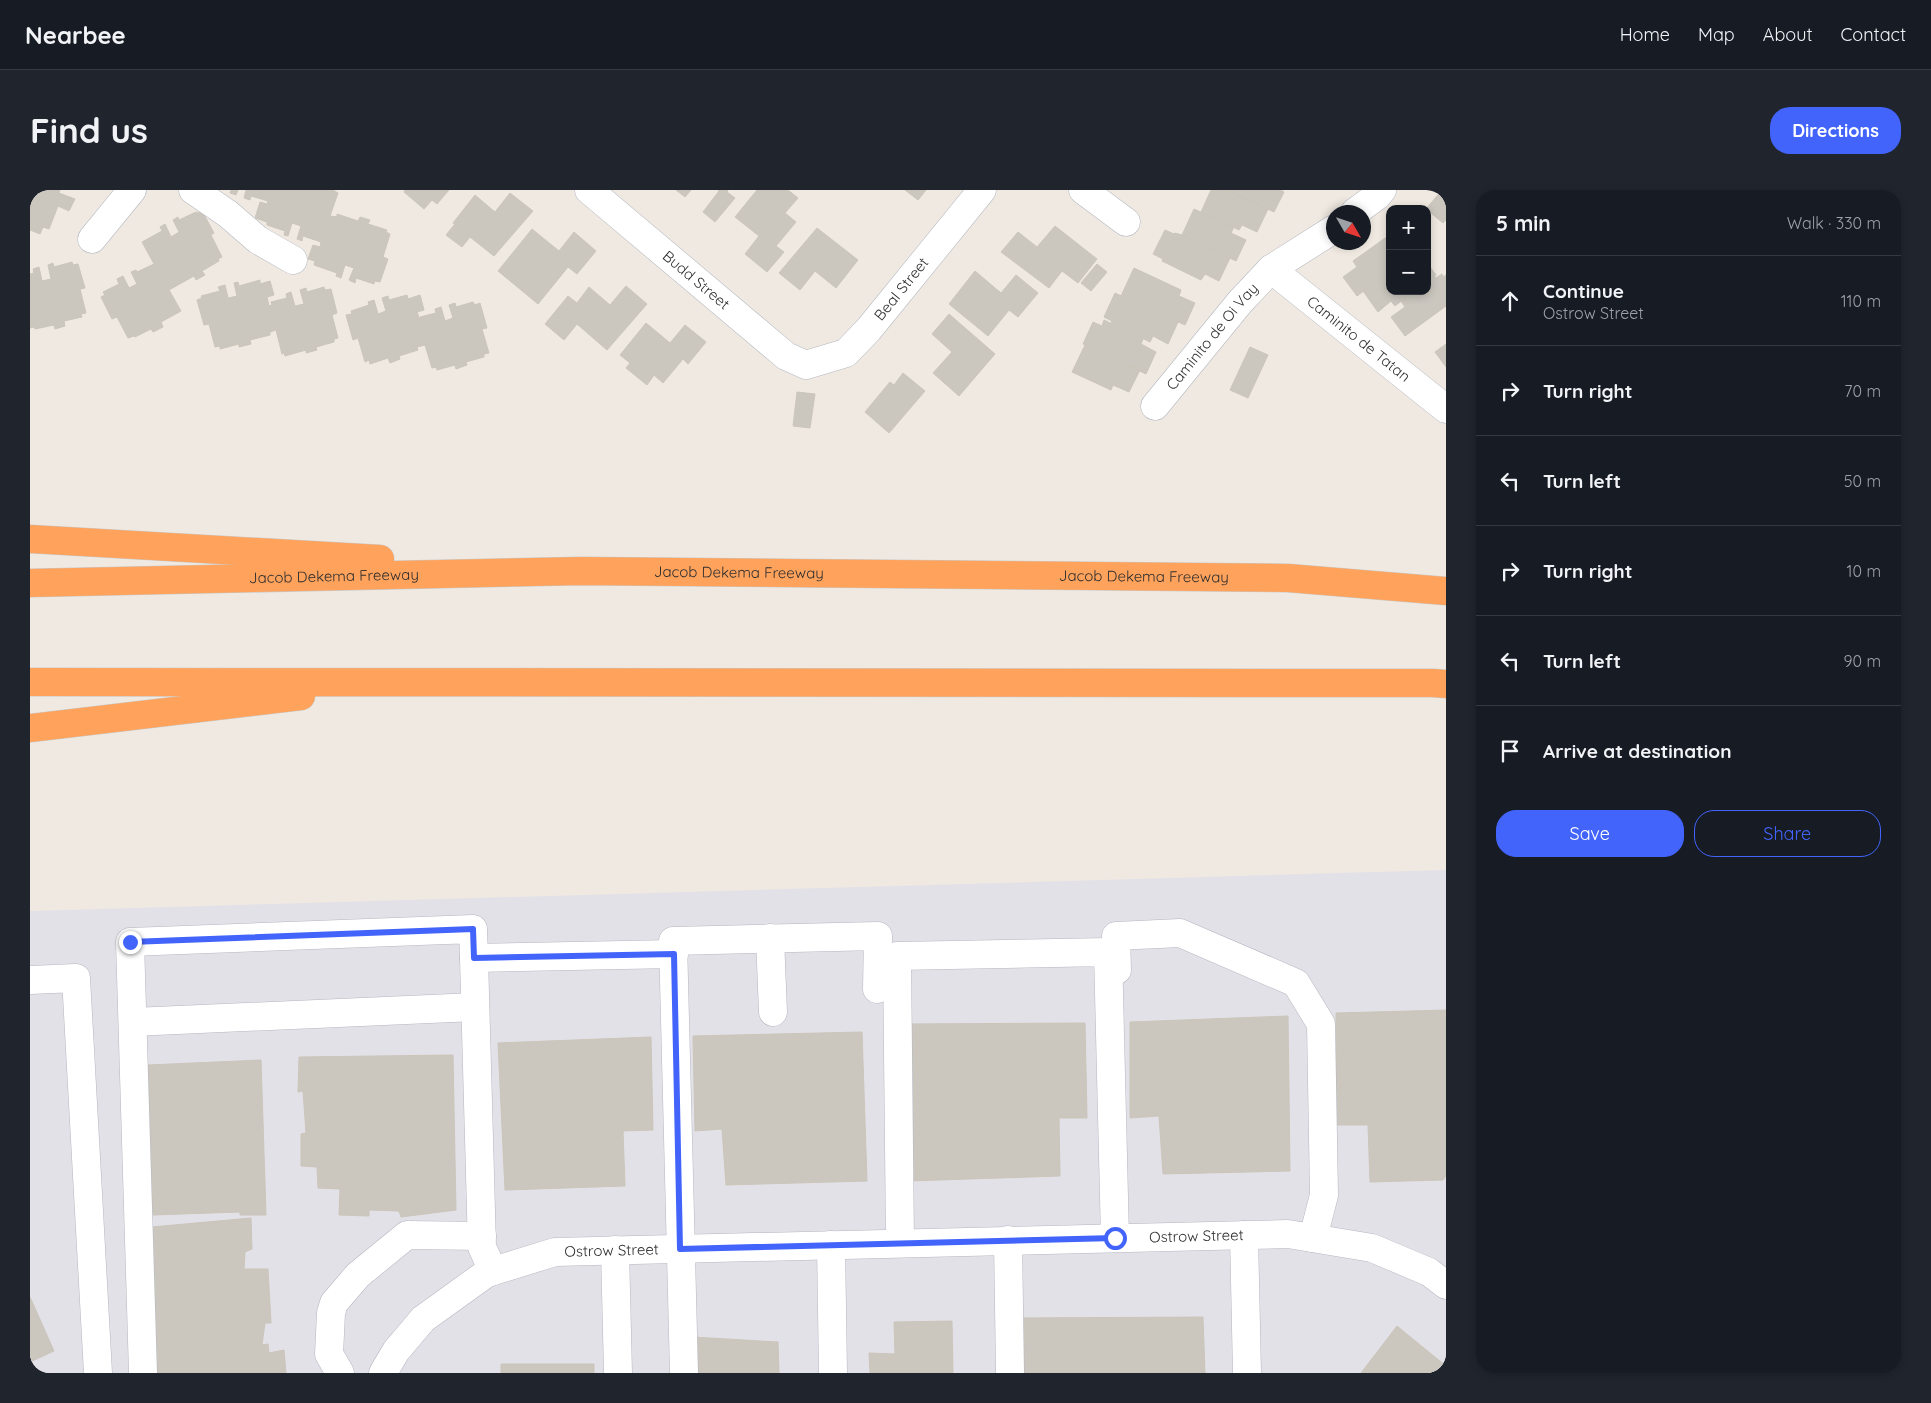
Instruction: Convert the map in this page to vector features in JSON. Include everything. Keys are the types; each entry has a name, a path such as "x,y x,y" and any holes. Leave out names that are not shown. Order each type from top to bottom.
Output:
{"highway":[{"path":"30,539 581,571"},
{"name":"Jacob Dekema Freeway","path":"30,584 581,571 1288,578 1446,591"},
{"path":"30,728 432,681"},
{"path":"30,682 1433,682 1446,684"}],"street":[{"path":"92,239 132,190"},
{"path":"193,190 228,214 258,240 293,260"},
{"name":"Budd Street","path":"589,190 786,356 806,365"},
{"name":"Beal Street","path":"806,365 846,353 869,329 982,190"},
{"path":"1082,190 1126,222"},
{"path":"1365,205 1382,190"},
{"name":"Caminito de Oi Vay","path":"1155,406 1240,302 1271,269 1326,234"},
{"name":"Caminito de Tatan","path":"1271,269 1446,409"},
{"path":"143,1373 130,942 473,929 482,1247 493,1271"},
{"path":"1110,1050 1120,1050 1116,936 1180,933 1296,983 1321,1024 1324,1195 1312,1238"},
{"path":"684,1373 673,941 878,936 877,1032 896,1031"},
{"path":"770,938 773,1012"},
{"path":"900,1243 896,956 1108,952 1115,1238"},
{"path":"474,958 674,954"},
{"path":"30,980 76,978 98,1373"},
{"path":"133,1022 475,1007"},
{"name":"Ostrow Street","path":"383,1373 396,1351 423,1319 487,1273 555,1252 1288,1234 1372,1248 1428,1272 1446,1285"},
{"path":"340,1373 329,1354 331,1313 334,1303 358,1275 406,1235 482,1236"},
{"path":"1244,1235 1247,1373"},
{"path":"1008,1240 1010,1373"},
{"path":"832,1245 833,1373"},
{"path":"615,1250 618,1373"}],"shaded area":[{"path":"1446,870 1446,1373 30,1373 30,911"}],"building":[{"path":"30,190 60,190 59,193 75,199 69,211 58,206 49,229 43,227 40,234 30,230"},
{"path":"231,190 238,190 236,195 230,193"},
{"path":"246,190 333,190 338,193 330,216 337,217 337,214 358,221 360,217 370,220 368,224 387,230 386,232 390,234 383,257 388,259 380,282 375,281 374,284 356,278 355,283 349,280 354,268 345,265 341,278 336,276 337,273 314,265 315,261 308,259 313,245 320,247 321,242 303,236 302,241 297,239 301,226 292,223 288,236 284,235 285,231 267,225 267,222 255,218 260,202 267,204 268,201 251,196 250,200 244,198"},
{"path":"405,190 449,190 437,204 432,200 424,209 404,192"},
{"path":"676,190 691,190 685,197"},
{"path":"718,190 728,190 727,192 735,198 715,222 703,212"},
{"path":"757,190 788,190 798,198 785,213 796,222 776,246 784,252 767,272 745,254 759,236 735,217"},
{"path":"905,190 926,190 918,200"},
{"path":"1211,190 1227,190 1268,209 1257,232 1242,225 1239,230 1201,212"},
{"path":"1227,190 1281,190 1284,192 1274,212"},
{"path":"1442,190 1446,190 1446,220 1443,223 1431,213 1431,205 1429,205"},
{"path":"510,193 533,211 494,256 470,237 462,247 446,235 475,195 495,212"},
{"path":"1194,209 1234,227 1231,233 1246,240 1236,261 1182,235"},
{"path":"202,211 214,233 211,235 222,257 218,259 219,261 202,271 205,275 196,280 194,276 169,290 181,311 161,322 163,327 153,332 151,329 135,337 128,338 117,317 112,319 101,297 105,295 103,292 119,284 117,279 123,276 129,288 137,284 131,272 136,270 137,272 154,264 142,242 162,231 160,227 165,224 171,237 179,232 173,220 178,217 179,220"},
{"path":"1055,226 1097,259 1078,283 1062,271 1049,288 1001,252 1018,232 1037,247"},
{"path":"817,228 858,260 836,288 815,271 800,290 779,273"},
{"path":"532,229 559,251 574,232 596,251 577,274 568,267 538,304 498,271"},
{"path":"1165,230 1182,235 1230,258 1219,281 1205,274 1201,280 1162,261 1163,259 1153,254"},
{"path":"1386,237 1386,274 1357,296 1343,277 1357,267 1353,261 1371,250"},
{"path":"72,262 73,265 78,264 85,288 80,289 86,313 81,314 82,317 64,321 65,326 55,329 54,325 35,329 34,327 30,328 30,274 34,273 33,269 39,267 42,281 51,279 48,265 53,263 54,267"},
{"path":"1097,264 1107,272 1091,291 1081,283"},
{"path":"1134,268 1181,290 1179,296 1195,303 1185,325 1121,296"},
{"path":"1431,268 1436,275 1431,279"},
{"path":"975,271 1001,293 1016,275 1038,293 1018,317 1009,310 988,336 949,304"},
{"path":"1386,274 1386,295 1409,295 1395,306 1391,301 1378,312 1363,291"},
{"path":"1442,274 1443,277 1446,275 1446,306 1405,336 1391,317 1405,307 1401,301 1409,295 1431,295 1431,279 1434,276 1436,278"},
{"path":"260,280 260,284 270,281 274,295 267,297 269,306 272,305 271,302 287,298 286,294 291,292 295,306 304,304 300,290 306,288 307,292 324,287 325,290 331,289 337,313 332,315 338,338 334,339 334,342 316,347 317,350 306,353 306,350 285,356 284,353 282,354 276,330 270,332 270,335 250,340 251,344 239,347 239,344 220,349 220,346 215,347 209,324 204,325 197,300 202,298 201,296 220,291 218,287 225,285 228,298 237,296 234,283 238,282 239,286"},
{"path":"626,286 647,304 607,350 577,324 564,340 545,324 568,296 577,303 589,287 610,305"},
{"path":"1115,293 1178,322 1168,344 1153,336 1150,342 1111,323 1112,321 1104,317"},
{"path":"407,295 408,299 420,295 424,310 417,312 420,320 420,317 436,313 435,309 441,307 445,321 453,318 449,305 455,303 456,307 473,302 475,305 480,303 487,328 482,329 489,353 484,354 484,357 466,362 467,365 456,369 455,365 437,370 436,367 432,368 425,345 417,347 418,350 399,356 400,359 390,363 388,358 370,364 369,360 365,362 358,338 353,340 346,315 352,314 351,311 369,305 368,302 374,300 378,314 386,311 382,298 388,296 389,300"},
{"path":"949,314 995,354 959,396 933,373 952,352 932,334"},
{"path":"1104,320 1143,339 1141,344 1156,352 1146,374 1083,344 1093,322 1102,326"},
{"path":"646,323 670,343 685,325 706,342 688,364 683,359 663,383 654,375 647,385 626,368 630,363 620,355"},
{"path":"1446,344 1446,367 1435,352"},
{"path":"1085,345 1140,370 1129,392 1113,385 1111,390 1072,372"},
{"path":"1250,347 1268,355 1248,398 1230,390"},
{"path":"903,373 925,391 889,433 865,412 890,382 894,385"},
{"path":"797,392 815,394 810,428 793,426"},
{"path":"1446,1010 1446,1176 1443,1180 1370,1182 1368,1125 1336,1125 1336,1013"},
{"path":"1288,1016 1290,1171 1163,1174 1159,1116 1130,1118 1130,1022"},
{"path":"1085,1023 1087,1118 1059,1118 1060,1176 909,1181 905,1024"},
{"path":"862,1032 867,1181 726,1185 722,1129 695,1131 693,1036"},
{"path":"651,1037 653,1130 623,1131 625,1186 505,1190 498,1043"},
{"path":"453,1055 456,1210 401,1217 399,1211 369,1210 369,1216 339,1215 340,1189 318,1188 317,1167 301,1166 301,1134 306,1133 303,1091 298,1092 299,1057"},
{"path":"261,1060 266,1215 240,1215 240,1212 153,1215 148,1065"},
{"path":"251,1218 252,1249 245,1252 244,1269 268,1269 271,1323 265,1323 262,1345 268,1344 269,1353 284,1350 286,1373 157,1373 152,1227"},
{"path":"30,1297 54,1351 30,1362"},
{"path":"1203,1317 1205,1373 1015,1373 1014,1318"},
{"path":"952,1321 953,1373 870,1373 869,1353 895,1354 894,1322"},
{"path":"1397,1326 1446,1366 1446,1373 1361,1373"},
{"path":"693,1337 778,1342 779,1373 694,1373"},
{"path":"501,1364 594,1364 594,1373 501,1373"}],"route":[{"path":"130,942 473,929 474,958 674,954 680,1249 1115,1238"}]}
